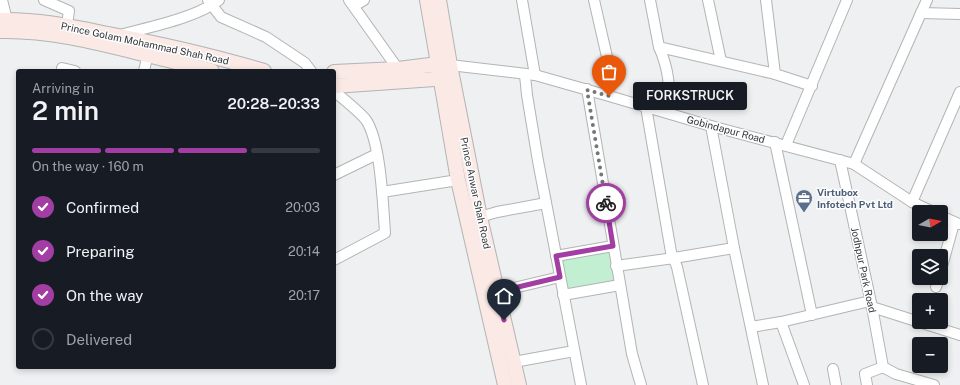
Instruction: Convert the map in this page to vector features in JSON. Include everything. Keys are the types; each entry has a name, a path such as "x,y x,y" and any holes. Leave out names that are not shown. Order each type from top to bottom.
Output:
{"main road":[{"name":"Prince Anwar Shah Road","path":"427,0 480,217 484,264 506,385"},
{"name":"Prince Anwar Shah Road","path":"439,0 445,71 458,180 484,264 497,292 519,385"},
{"name":"Prince Golam Mohammad Shah Road","path":"2,23 39,21 67,25 118,36 149,48 234,62 257,69"},
{"path":"2,23 35,32 149,48 207,69"},
{"path":"336,72 398,69 445,71"},
{"path":"336,86 445,71"}],"street":[{"path":"2,0 2,23"},
{"path":"44,0 69,11 67,25"},
{"path":"364,0 352,3 398,69"},
{"path":"522,0 530,75 528,103 563,296 581,385"},
{"path":"594,0 610,70"},
{"path":"650,0 659,47 663,55 667,74 670,102 668,113"},
{"path":"708,0 721,61"},
{"path":"766,0 775,74"},
{"path":"786,145 847,0"},
{"path":"854,164 927,0"},
{"path":"118,36 196,14 213,2 221,17 266,37 305,63 310,69"},
{"path":"921,13 960,14"},
{"path":"659,47 775,74 812,86"},
{"path":"144,69 149,48"},
{"path":"62,68 66,69"},
{"name":"Gobindapur Road","path":"445,71 530,75 711,126 840,160 854,164 918,205"},
{"path":"587,90 632,354 641,385"},
{"path":"912,202 960,92"},
{"path":"336,93 365,119 371,129 377,154 385,233 336,259"},
{"path":"646,107 671,252 678,267 703,385"},
{"path":"711,126 734,248 763,385"},
{"path":"775,142 812,315"},
{"path":"336,174 377,154"},
{"name":"Jodhpur Park Road","path":"840,160 883,367"},
{"path":"382,192 458,180"},
{"path":"480,217 497,212 546,204"},
{"path":"948,220 957,224 948,250"},
{"path":"556,256 613,246"},
{"path":"616,266 734,248"},
{"path":"497,292 560,277"},
{"path":"563,296 620,285"},
{"path":"751,327 871,304 960,335"},
{"path":"781,322 804,385"},
{"path":"514,362 574,351"},
{"path":"867,385 866,374 883,367 896,374 930,384"},
{"path":"833,369 836,385"}],"green space":[{"path":"609,250 615,284 566,293 560,258"}],"way so far":[{"path":"606,203 587,90 609,96"}],"place":[{"name":"FORKSTRUCK","path":"609,96"},
{"name":"Virtubox Infotech Pvt Ltd","path":"804,213"}],"route":[{"path":"504,320 497,292 560,277 556,256 613,246 606,203"}]}
